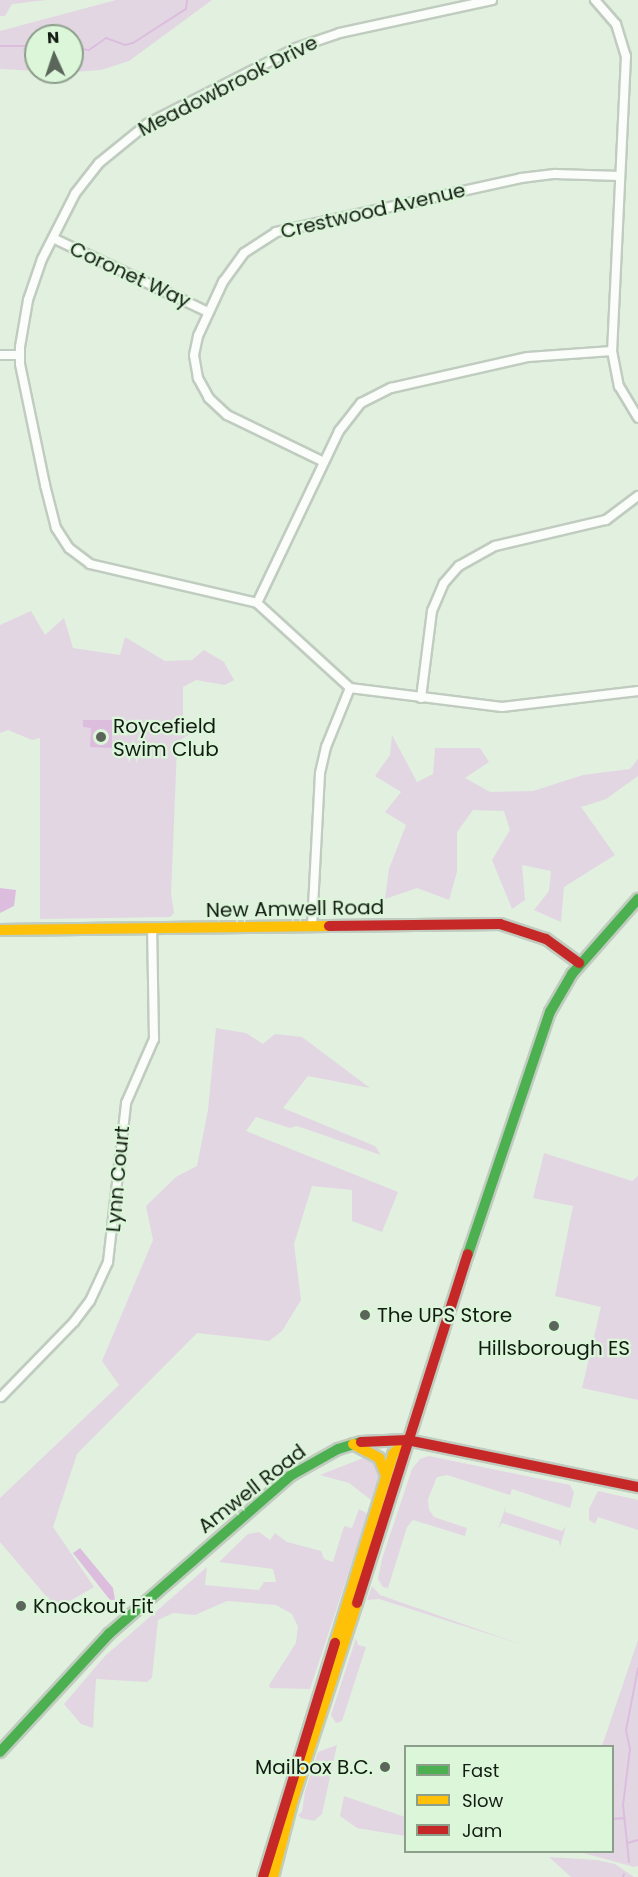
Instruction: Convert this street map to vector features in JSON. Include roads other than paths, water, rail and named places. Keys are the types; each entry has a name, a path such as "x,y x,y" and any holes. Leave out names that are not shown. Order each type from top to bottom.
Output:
{"main road":[{"path":"273,1877 297,1786 535,1049 550,1012 579,963 638,899"},
{"name":"New Amwell Road","path":"0,930 500,924 533,933 579,963"},
{"name":"Amwell Road","path":"0,1752 94,1648 181,1569 296,1471 353,1444 387,1438 407,1440 638,1486"},
{"path":"263,1877 386,1475 393,1454 407,1440"},
{"path":"353,1444 379,1458 386,1475"}],"street":[{"name":"Meadowbrook Drive","path":"257,603 101,569 69,548 52,516 19,355 32,286 75,194 99,163 134,133 167,113 312,41 492,0"},
{"path":"595,0 616,24 626,56 612,351 619,386 638,418"},
{"name":"Crestwood Avenue","path":"324,462 236,421 208,398 198,378 194,355 208,312 236,261 253,244 276,232 521,178 555,174 620,176"},
{"name":"Coronet Way","path":"53,238 208,312"},
{"path":"612,351 528,357 392,387 352,412 324,462 257,603 350,688 421,698 518,707 638,691"},
{"path":"0,355 19,355"},
{"path":"421,698 432,611 444,583 459,566 495,546 606,520 638,496"},
{"path":"312,926 320,773 326,747 350,688"},
{"name":"Lynn Court","path":"1,1397 78,1317 108,1262 126,1103 153,1039 152,929"}],"waterway":[{"path":"84,49 89,50 106,38 125,45 133,43 186,9 187,0"},
{"path":"0,46 24,46"},
{"path":"629,1862 623,1805 630,1749 626,1730 638,1668"},
{"path":"614,1819 625,1818"},
{"path":"628,1843 638,1840"}],"place":[{"name":"Roycefield Swim Club","path":"101,737"},
{"name":"The UPS Store","path":"365,1315"},
{"name":"Hillsborough ES","path":"554,1326"},
{"name":"Knockout Fit","path":"21,1606"},
{"name":"Mailbox B.C.","path":"385,1767"}]}
